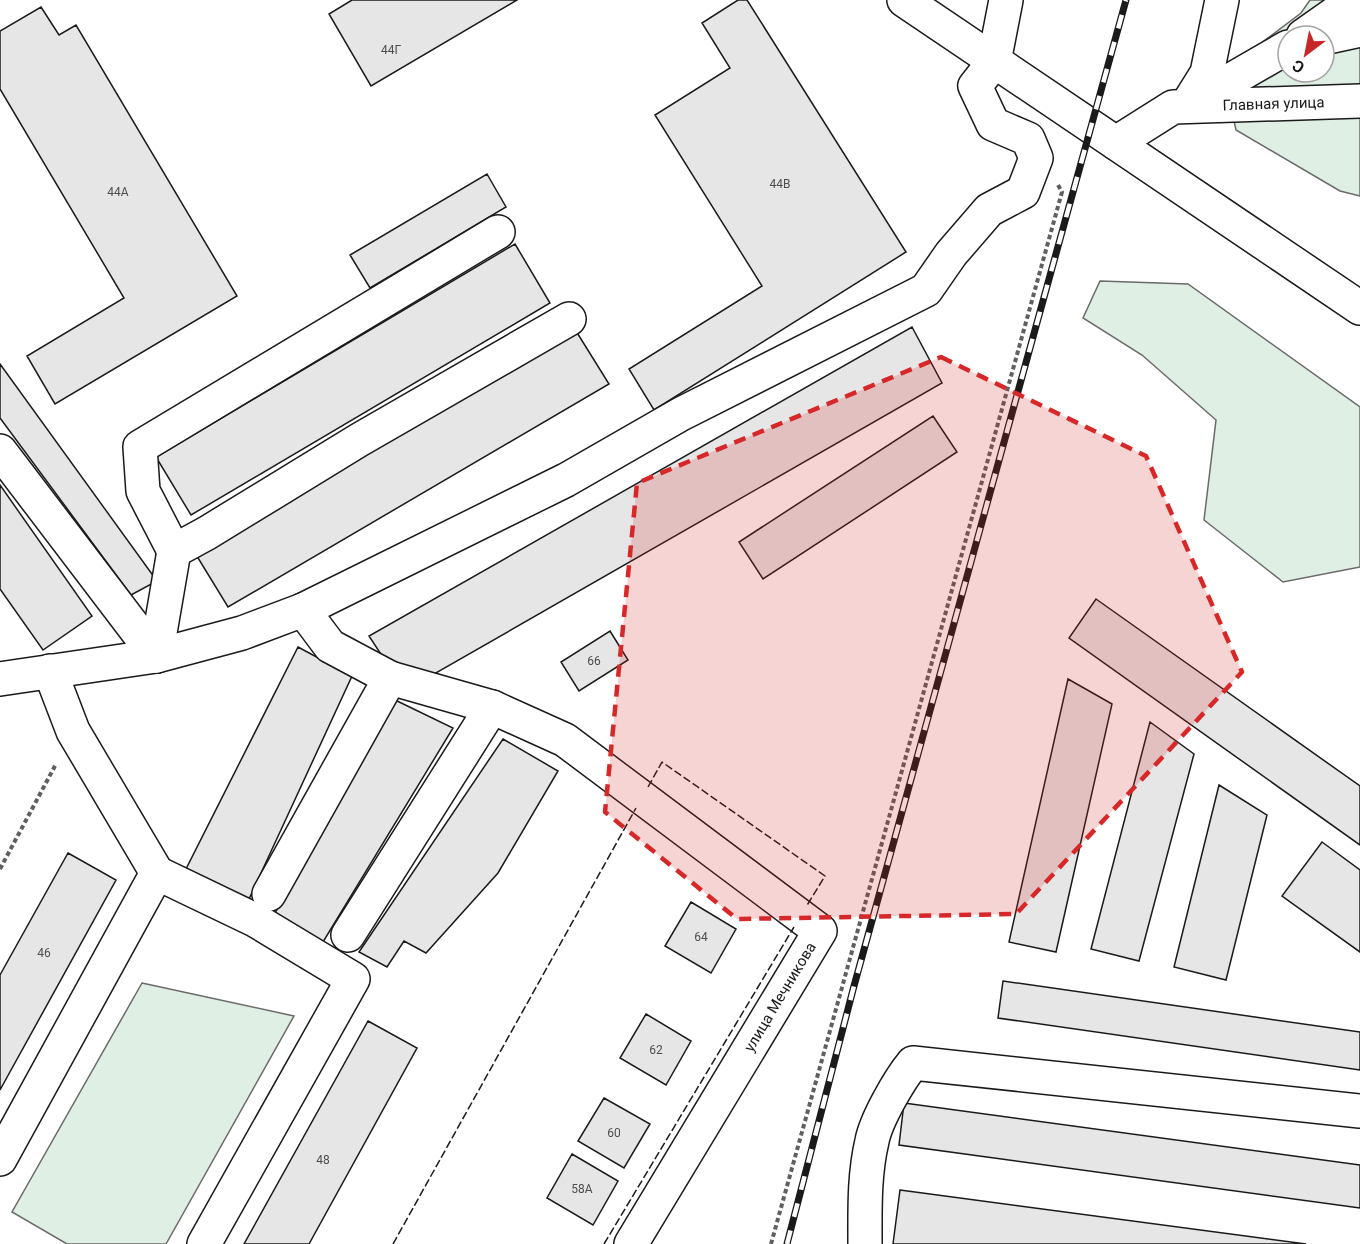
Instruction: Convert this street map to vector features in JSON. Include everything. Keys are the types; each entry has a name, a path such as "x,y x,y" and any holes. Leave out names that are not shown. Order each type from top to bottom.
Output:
{"street":[{"path":"904,0 1360,308"},
{"path":"5,670 50,671 156,656 242,633 303,610 566,480 681,414 926,290 951,254 989,210 1023,192 1036,158 1028,139 993,124 975,86 994,62 1006,0"},
{"path":"1187,106 1207,73 1222,0"},
{"path":"1320,24 1354,0"},
{"path":"1336,35 1360,30"},
{"path":"1187,106 1276,54"},
{"name":"Главная улица","path":"1116,143 1173,107 1360,101"},
{"path":"156,656 174,551 143,491 140,447 498,232"},
{"path":"174,551 359,440 569,319"},
{"path":"0,451 156,656"},
{"path":"303,610 330,646 390,678 492,707 348,935"},
{"path":"50,671 73,731 157,873 255,920 353,979 204,1244"},
{"path":"269,894 390,678"},
{"name":"улица Мечникова","path":"492,707 565,740 820,931 632,1244"},
{"path":"0,1159 157,873"},
{"path":"865,1244 865,1192 872,1139 899,1080 912,1063 1360,1112"}],"path":[{"path":"771,1244 1062,192 1057,183"},
{"path":"0,869 73,731"}],"highlighted area":[{"path":"941,357 1146,456 1242,672 1016,914 737,919 605,812 637,483"}],"green space":[{"path":"1310,0 1360,0 1360,196 1340,191 1236,130 1223,72 1276,32 1276,84 1336,84 1336,24 1286,24 1301,13"},
{"path":"1100,281 1188,284 1360,407 1360,567 1283,582 1204,520 1216,420 1142,355 1083,318"},
{"path":"142,983 294,1016 166,1244 67,1244 12,1212"}],"building":[{"path":"352,0 517,0 371,86 329,14"},
{"path":"738,0 747,0 906,252 654,410 629,369 762,286 655,115 730,68 702,23"},
{"path":"41,7 59,35 76,25 237,296 55,404 27,356 124,298 0,89 0,31"},
{"path":"487,174 506,207 370,288 350,255"},
{"path":"515,244 550,303 191,515 156,457"},
{"path":"912,327 942,383 422,681 386,662 369,636"},
{"path":"576,331 609,384 228,607 195,553"},
{"path":"0,364 157,581 131,595 0,418"},
{"path":"933,416 957,452 763,579 739,542"},
{"path":"0,485 92,616 43,650 0,589"},
{"path":"1096,599 1360,786 1360,845 1069,638"},
{"path":"610,631 628,660 579,691 561,662"},
{"path":"298,647 352,676 249,899 186,869"},
{"path":"1068,679 1112,704 1056,952 1009,942"},
{"path":"393,699 453,728 323,942 274,915"},
{"path":"1150,722 1194,754 1139,961 1091,949"},
{"path":"503,739 558,771 498,873 426,953 404,941 387,967 359,952"},
{"path":"1219,785 1267,815 1226,980 1174,967"},
{"path":"1322,842 1360,870 1360,952 1282,896"},
{"path":"68,853 116,880 0,1090 0,975"},
{"path":"691,902 736,929 711,973 665,946"},
{"path":"1003,981 1360,1032 1360,1070 998,1018"},
{"path":"646,1014 691,1041 666,1085 620,1058"},
{"path":"368,1021 417,1048 309,1244 244,1244"},
{"path":"604,1098 650,1124 624,1168 578,1141"},
{"path":"904,1103 1360,1165 1360,1208 899,1145"},
{"path":"572,1154 618,1181 593,1225 547,1198"},
{"path":"900,1190 1306,1244 893,1244"}],"railway":[{"path":"787,1244 854,986 1126,0"}],"fence":[{"path":"648,787 662,762 825,876 806,907"},
{"path":"393,1244 636,808"},
{"path":"604,1244 794,927"}]}
